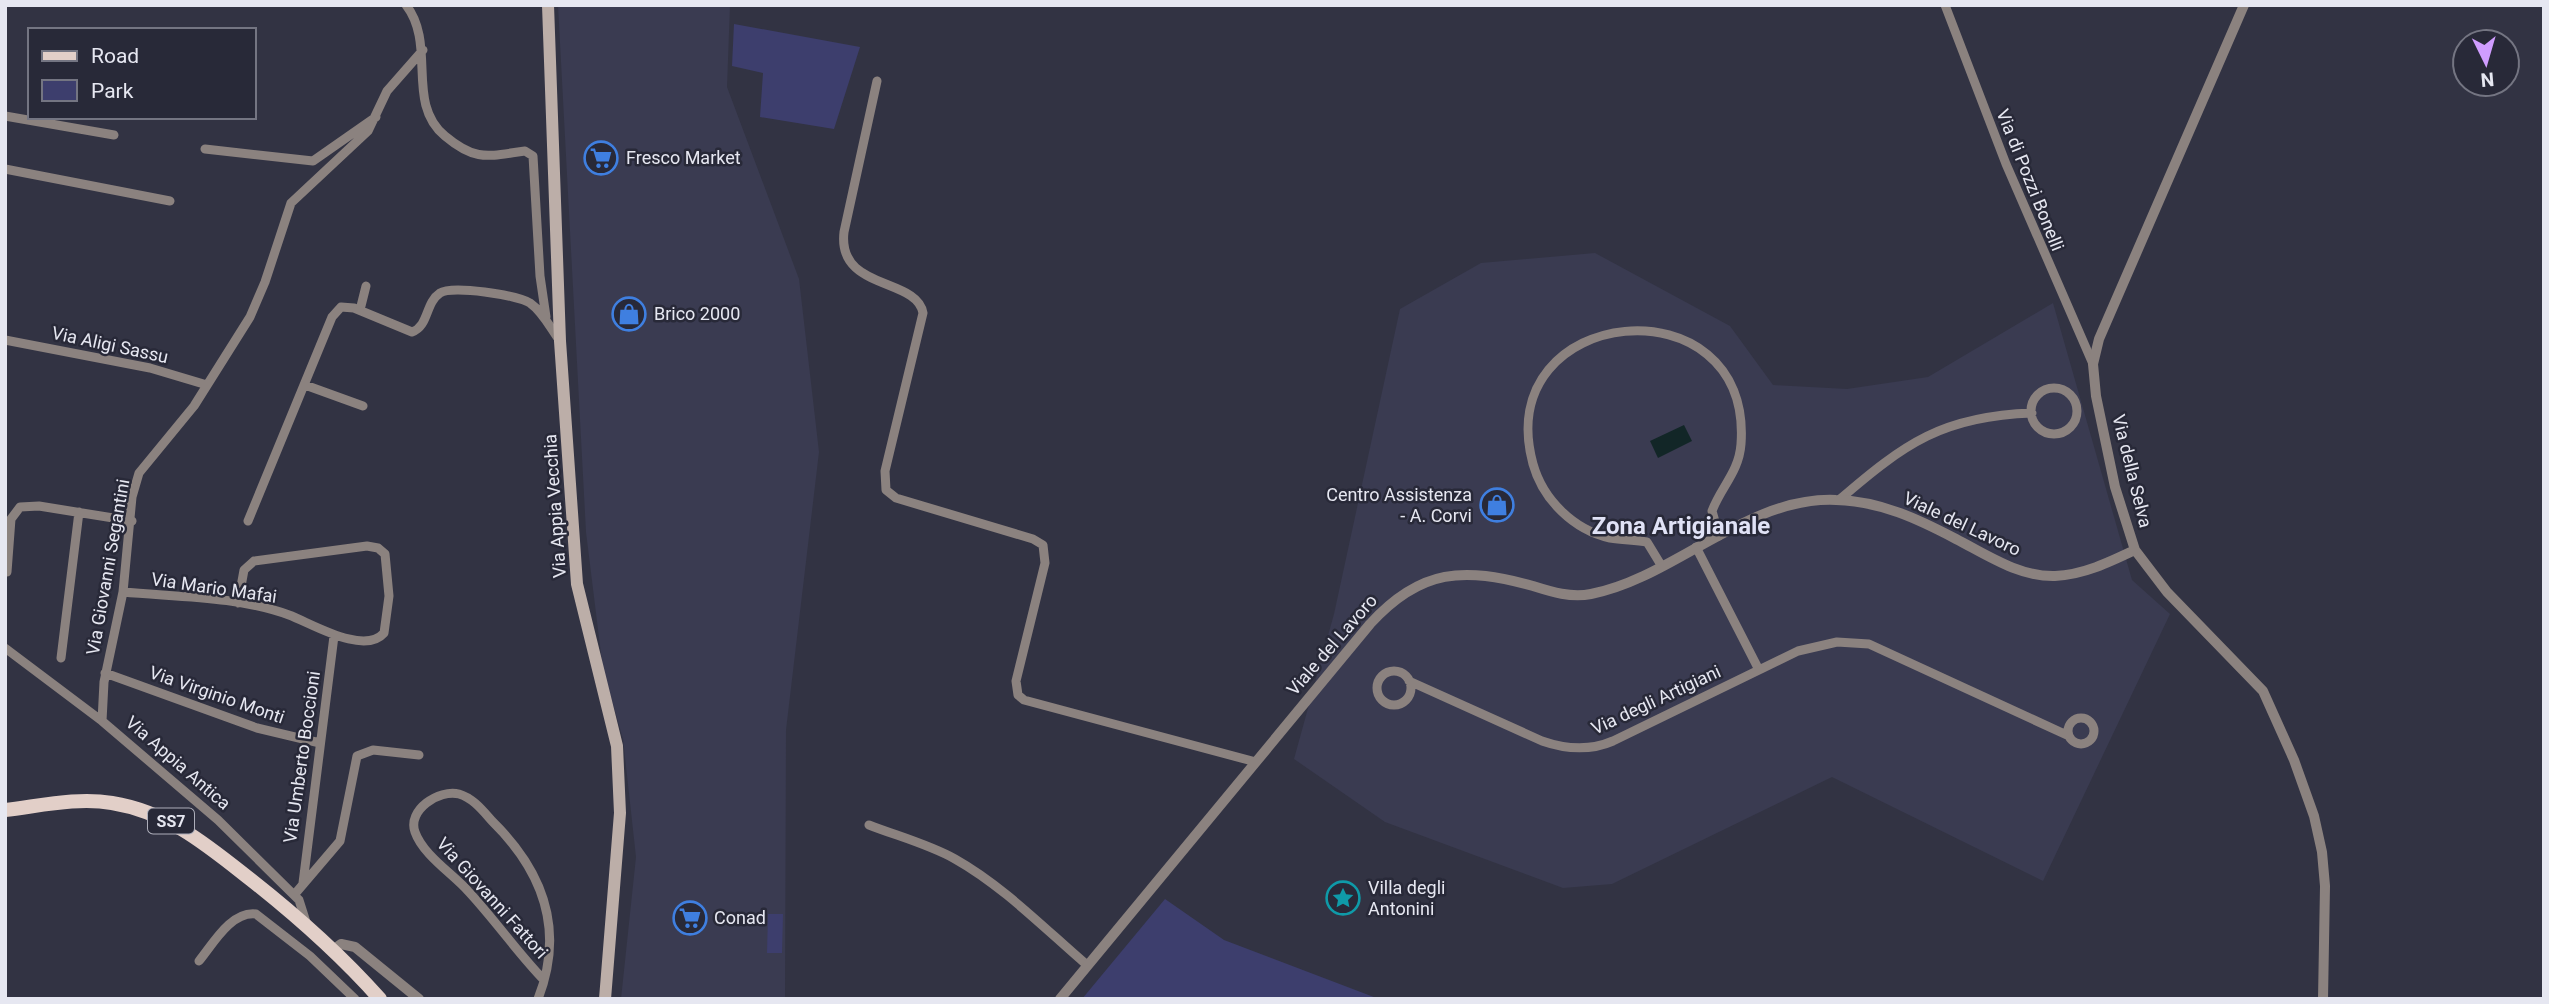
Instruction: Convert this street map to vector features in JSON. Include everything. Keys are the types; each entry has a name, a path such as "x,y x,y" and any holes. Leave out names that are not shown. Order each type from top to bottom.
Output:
{"main road":[{"name":"Via Appia Vecchia","path":"548,5 560,341 577,583 617,746 620,813 605,999"},
{"name":"SS7","path":"5,810 90,801 119,804 154,814 192,833 306,922 334,948 380,999"}],"street":[{"path":"406,5 418,24 423,50 424,105 431,121 441,133 475,155 495,156 525,151 535,158 540,276 547,322"},
{"name":"Via di Pozzi Bonelli","path":"1945,5 2006,164 2093,364"},
{"name":"Via della Selva","path":"2244,5 2103,329 2093,364 2095,396 2115,487 2135,550 2174,600 2260,687 2285,737 2314,816 2322,852 2326,899 2323,999"},
{"name":"Via Giovanni Segantini","path":"102,721 105,673 123,592 132,521 132,497 139,473 207,384 259,300 288,207 319,174 365,134 392,84 423,50"},
{"path":"877,81 844,232 844,248 854,267 917,301 923,313 885,474 886,490 896,498 1033,538 1043,545 1045,563 1016,681 1018,695 1024,700 1256,762"},
{"path":"5,116 114,135"},
{"path":"205,149 313,161 376,117"},
{"path":"5,169 170,201"},
{"path":"360,310 366,286"},
{"path":"248,521 333,314 344,306 412,332 421,327 438,295 457,290 521,299 533,305 560,341"},
{"path":"1661,565 1647,542 1606,537 1569,518 1547,495 1534,469 1529,428 1537,393 1555,365 1589,340 1625,329 1661,332 1699,349 1725,377 1739,411 1741,444 1735,471 1712,511 1719,536"},
{"name":"Via Aligi Sassu","path":"5,340 133,364 207,384"},
{"path":"305,385 363,407"},
{"path":"2056,388 2073,398 2077,411 2072,425 2066,430 2051,433 2038,426 2032,413 2038,395 2056,388"},
{"path":"1839,500 1890,457 1949,425 1987,415 2032,413"},
{"name":"Viale del Lavoro","path":"1060,999 1370,624 1386,608 1420,583 1444,575 1473,573 1501,577 1561,594 1583,596 1602,592 1780,508 1812,501 1868,503 1903,514 2000,562 2037,575 2058,576 2085,570 2135,550"},
{"path":"7,572 11,519 16,509 36,506 132,521"},
{"path":"61,658 79,512"},
{"name":"Via Mario Mafai","path":"123,592 238,603 286,614 334,636 368,640 380,638 385,631 389,591 386,556 376,547 254,561 244,570 238,603"},
{"path":"1696,547 1758,668"},
{"name":"Via Umberto Boccioni","path":"303,883 334,636"},
{"name":"Via degli Artigiani","path":"1409,681 1542,741 1568,748 1586,748 1614,741 1758,668 1814,646 1845,642 1869,644 2069,736"},
{"name":"Via Appia Antica","path":"5,648 102,721 209,812 303,905 306,922"},
{"name":"Via Virginio Monti","path":"105,673 257,728 320,743"},
{"path":"294,895 334,850 343,834 357,756 369,750 419,755"},
{"name":"Via Giovanni Fattori","path":"538,999 544,980 550,916 524,860 504,832 469,799 452,793 433,798 417,814 413,826 415,835 469,891 544,980"},
{"path":"869,825 932,848 966,866 1087,965"},
{"path":"199,961 234,920 247,914 256,914 310,956 355,999"},
{"path":"334,948 341,944 355,947 419,999"}],"shaded area":[{"path":"558,5 730,5 727,87 799,279 819,452 786,730 785,999 621,999 636,857 623,739 603,670 586,532"},
{"name":"Zona Artigianale","path":"1595,253 1730,326 1773,385 1847,389 1928,377 2053,303 2132,580 2170,614 2043,881 1832,777 1612,884 1563,888 1385,822 1294,759 1334,614 1400,309 1481,263"},
{"path":"1684,425 1692,441 1658,458 1650,441"}],"green space":[{"path":"734,24 860,47 834,129 760,117 763,73 732,66"},
{"path":"1165,899 1224,940 1379,999 1082,999"},
{"path":"768,914 783,914 782,953 767,953"}],"place":[{"name":"Fresco Market","path":"601,158"},
{"name":"Brico 2000","path":"629,314"},
{"name":"Centro Assistenza - A. Corvi","path":"1497,505"},
{"name":"Villa degli Antonini","path":"1343,898"},
{"name":"Conad","path":"690,918"}],"district":[{"name":"Zona Artigianale","path":"1681,526"}]}
